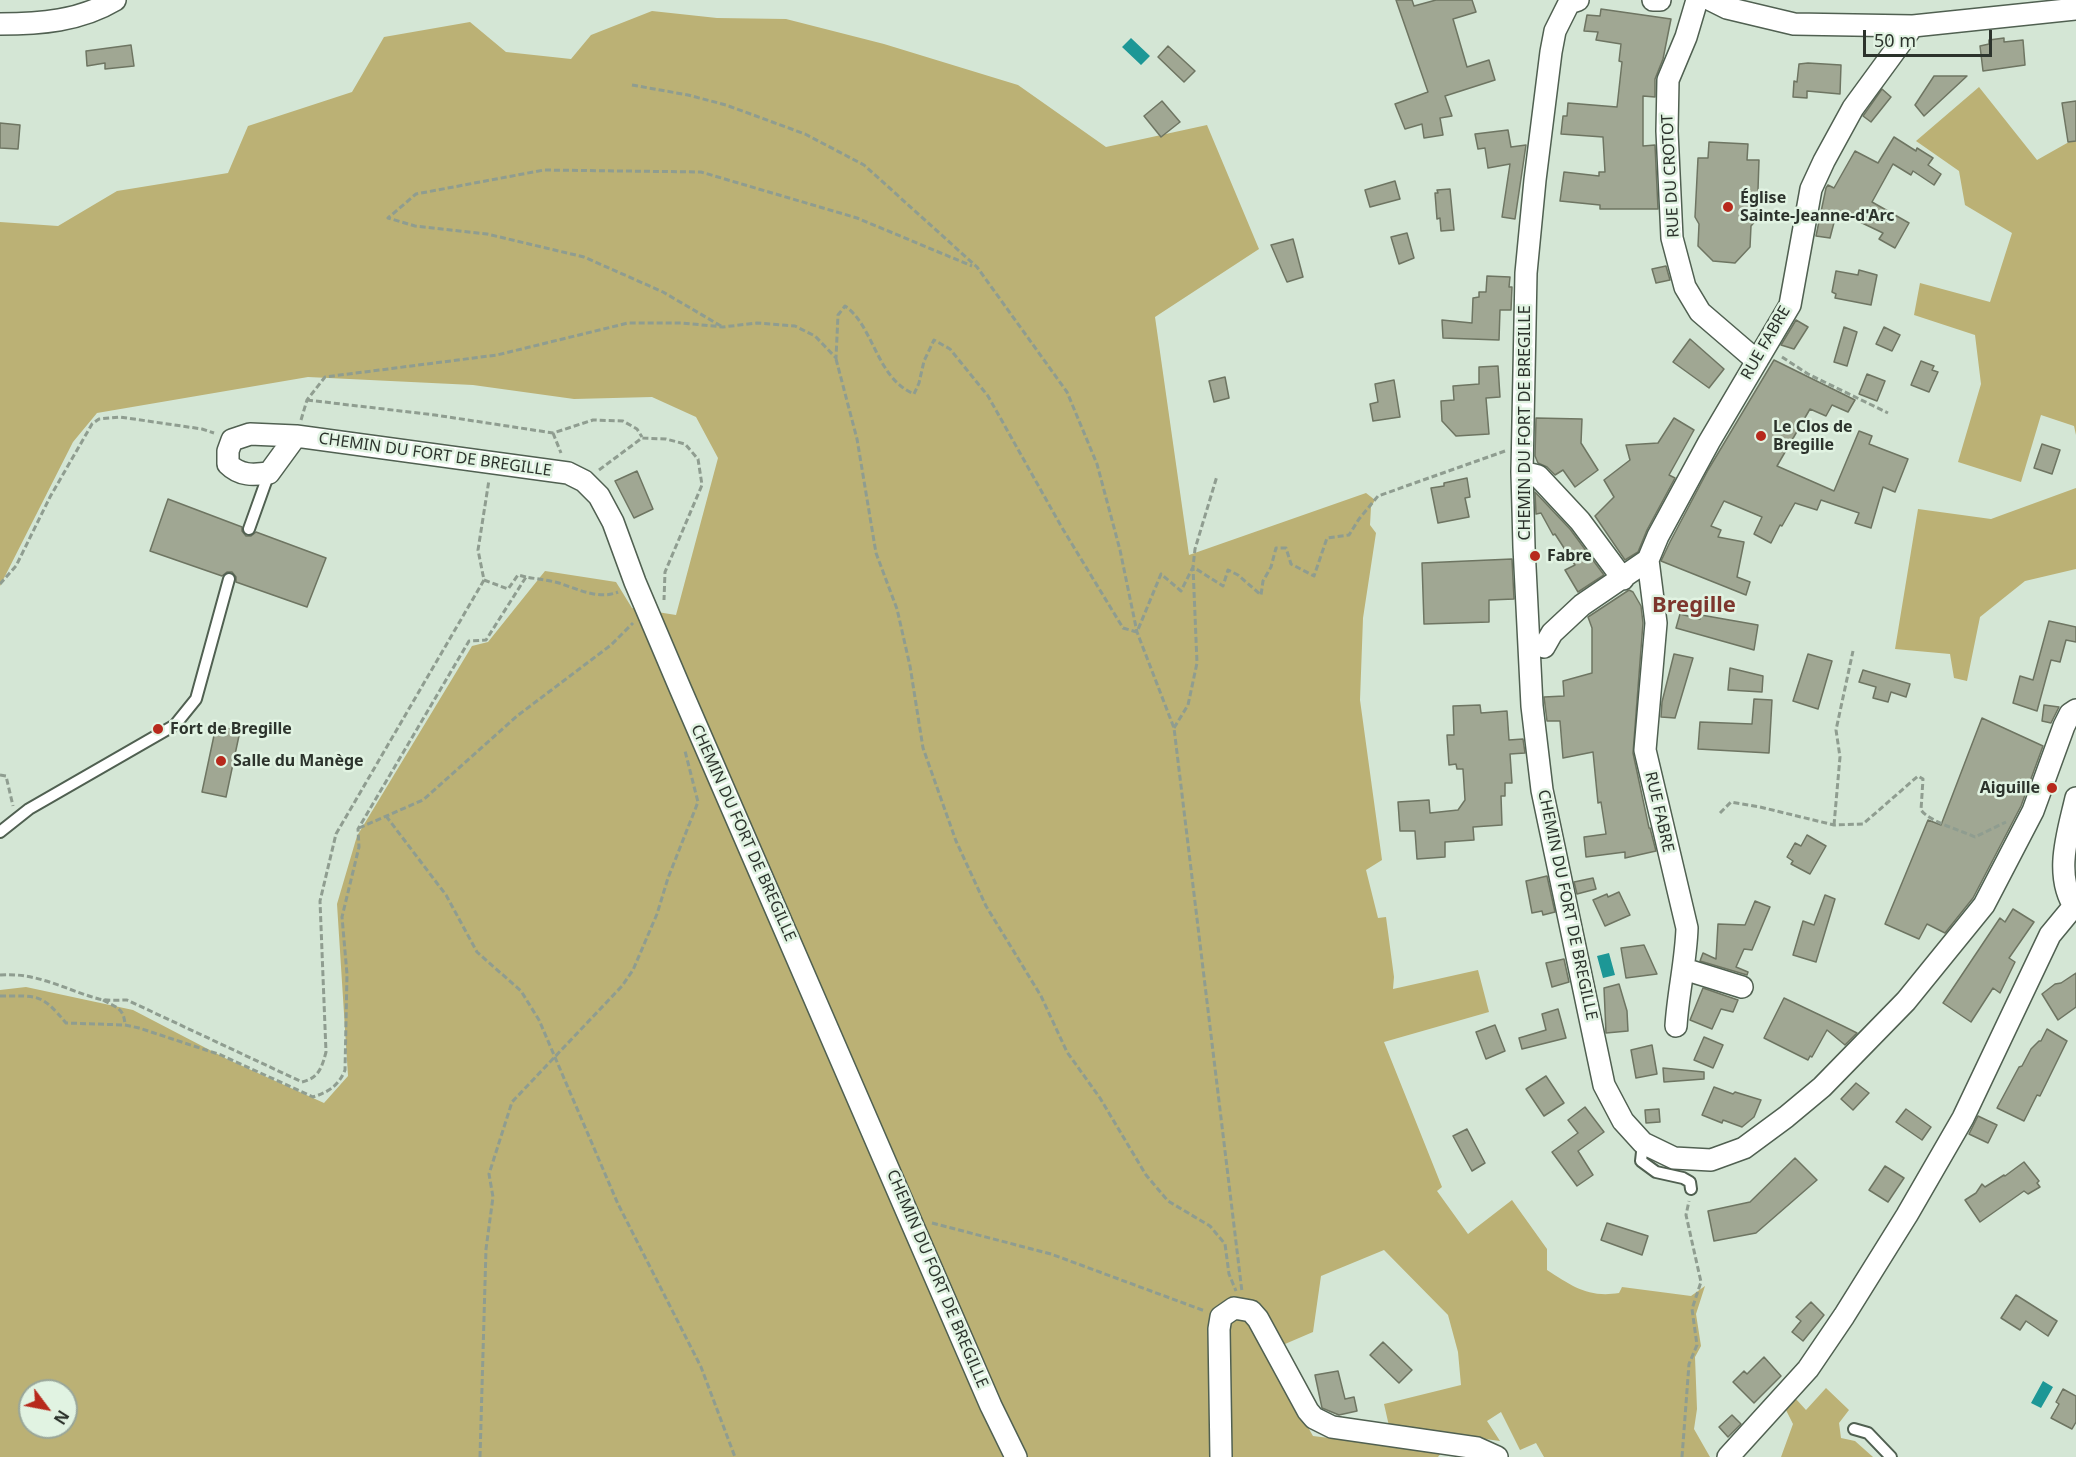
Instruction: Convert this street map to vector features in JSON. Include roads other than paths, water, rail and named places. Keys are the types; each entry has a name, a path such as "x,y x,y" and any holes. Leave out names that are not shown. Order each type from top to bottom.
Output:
{"street":[{"path":"0,24 49,22 83,15 115,0"},
{"path":"1653,0 1660,0"},
{"name":"RUE DU CROTOT","path":"1697,0 1686,37 1668,80 1667,130 1672,238 1685,287 1700,312 1761,353"},
{"path":"1711,0 1727,8 1794,24 1913,26 2076,9"},
{"name":"CHEMIN DU FORT DE BREGILLE","path":"1571,1 1555,31 1551,52 1526,273 1522,472 1532,706 1542,790 1604,1085 1623,1121 1643,1143 1674,1158 1711,1160 1744,1148 1822,1087 1906,1001 1984,905 2033,811 2064,726 2070,714 2076,710"},
{"name":"RUE FABRE","path":"1676,1026 1687,928 1645,750 1656,623 1648,560 1658,536 1709,442 1790,305 1811,189 1824,161 1853,108 1913,26"},
{"name":"CHEMIN DU FORT DE BREGILLE","path":"269,473 251,475 236,471 228,464 228,451 232,440 250,434 296,436 568,473 584,481 599,496 613,522 635,582 655,604 908,1211 991,1406 1016,1457"},
{"path":"269,473 296,436"},
{"path":"1522,472 1538,476 1580,521 1623,579"},
{"name":"RUE FABRE","path":"1544,647 1552,633 1582,605 1648,560"},
{"path":"1728,1457 1808,1369 1844,1316 1907,1215 1963,1118 2050,935 2075,908 2064,882 2065,848 2076,798"},
{"path":"1684,969 1742,987"},
{"path":"1221,1457 1219,1329 1221,1317 1234,1308 1251,1311 1258,1319 1308,1411 1323,1424 1477,1448 1497,1457"}],"lane":[{"path":"249,529 269,473"},
{"path":"0,832 38,804 175,725 187,712 196,699 229,579"},
{"path":"1643,1143 1641,1161 1656,1172 1683,1178 1690,1182 1691,1189"},
{"path":"1854,1429 1868,1433 1891,1457"}],"water":[{"path":"1131,38 1150,56 1141,65 1122,47"},
{"path":"1609,953 1615,975 1603,978 1597,956"},
{"path":"2043,1381 2053,1387 2041,1408 2031,1403"}],"place":[{"name":"Église Sainte-Jeanne-d'Arc","path":"1728,207"},
{"name":"Le Clos de Bregille","path":"1761,436"},
{"name":"Fabre","path":"1535,556"},
{"name":"Fort de Bregille","path":"158,729"},
{"name":"Salle du Manège","path":"221,761"},
{"name":"Aiguille","path":"2052,788"}],"district":[{"name":"Bregille","path":"1694,606"}]}
